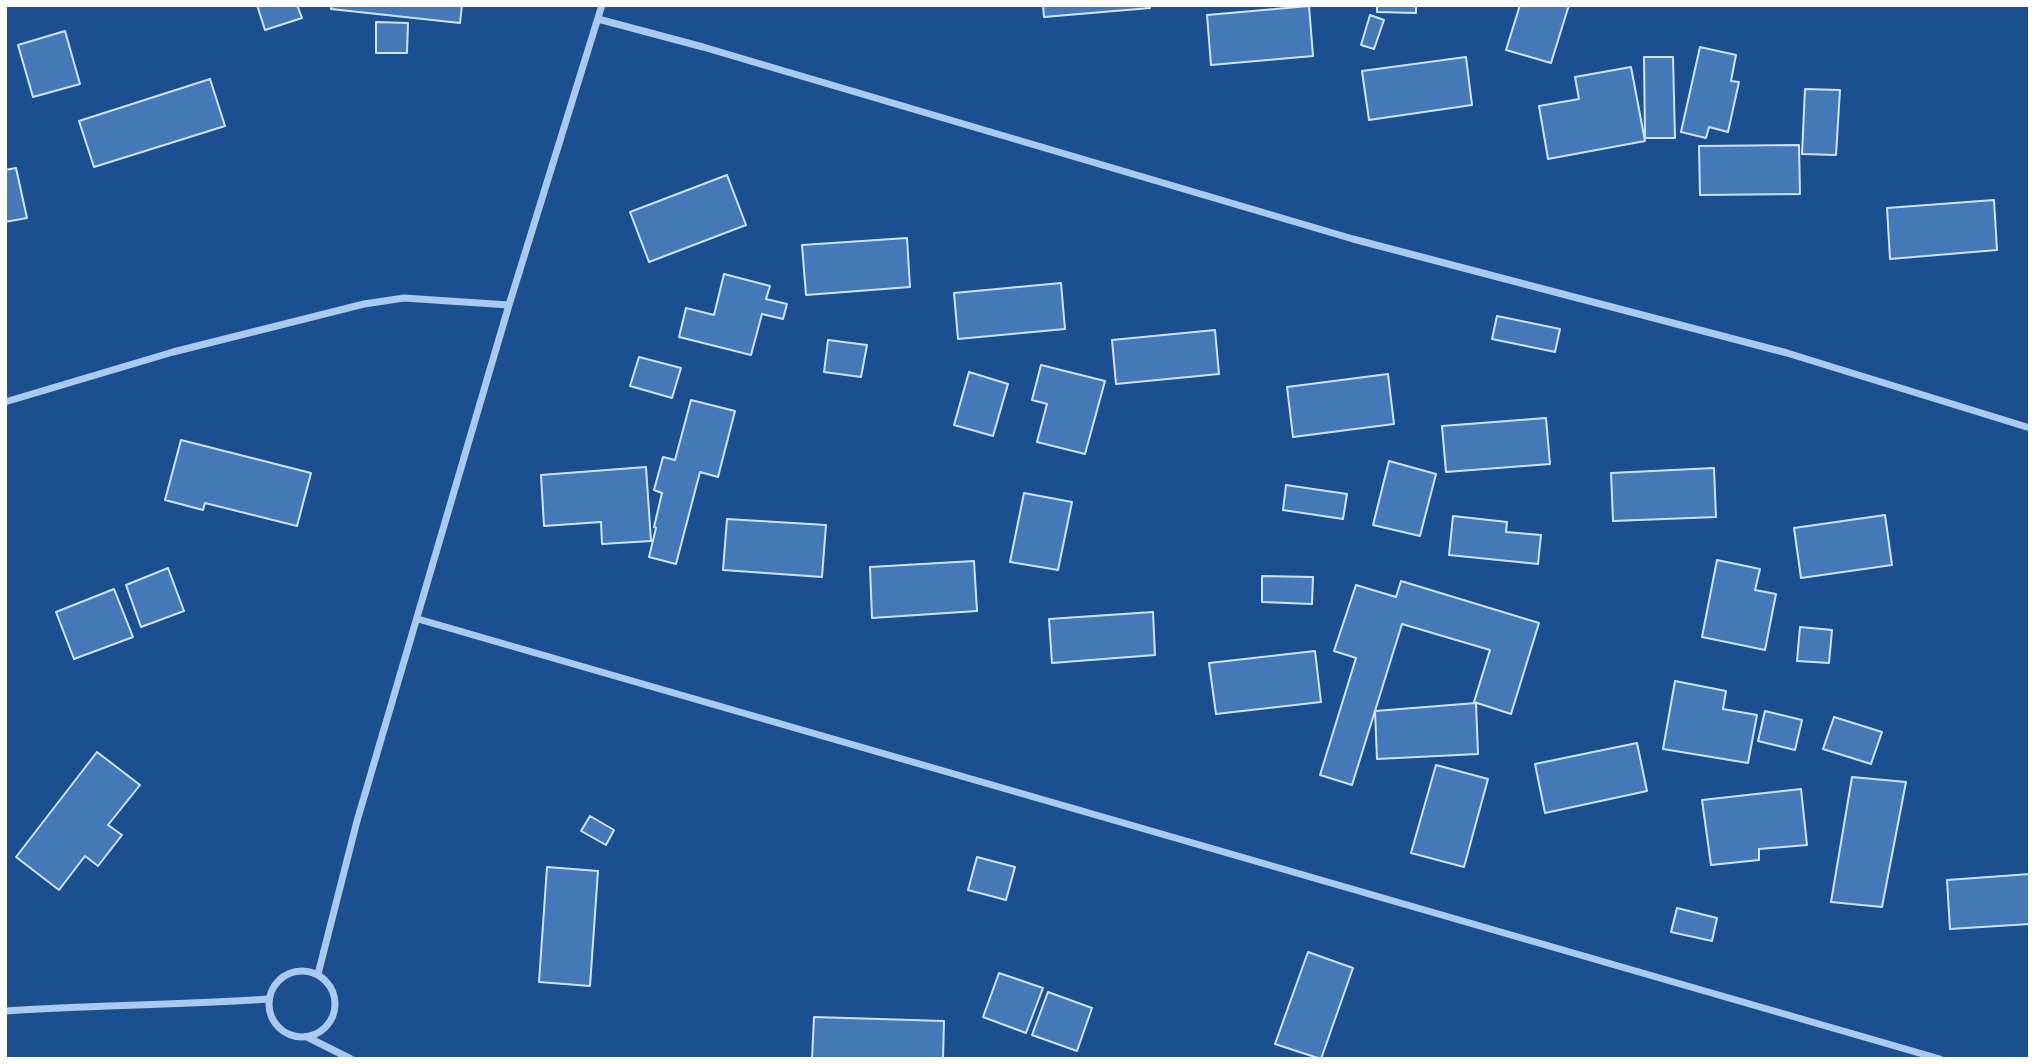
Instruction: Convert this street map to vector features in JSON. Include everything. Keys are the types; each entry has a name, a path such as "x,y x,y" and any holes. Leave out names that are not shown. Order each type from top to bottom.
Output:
{"street":[{"path":"317,974 357,821 509,305 602,5"},
{"path":"598,19 703,47 1353,239 1787,353 2030,428"},
{"path":"5,402 173,352 364,304 404,298 509,305"},
{"path":"418,619 1940,1059"},
{"path":"307,1037 323,1030 333,1017 336,1001 330,985 317,974 303,971 288,974 276,984 269,999 275,1023 284,1031 307,1037 351,1059"},
{"path":"5,1011 86,1005 269,999"}],"building":[{"path":"257,5 297,5 302,18 265,30"},
{"path":"332,5 462,5 460,23 331,9"},
{"path":"1043,5 1150,5 1150,8 1044,17"},
{"path":"1377,5 1416,5 1416,13 1377,12"},
{"path":"1520,5 1569,5 1551,63 1506,50"},
{"path":"1309,6 1313,56 1211,65 1207,15"},
{"path":"1370,15 1384,20 1374,49 1361,45"},
{"path":"376,22 408,23 407,53 376,53"},
{"path":"65,31 80,84 33,97 18,45"},
{"path":"1700,47 1736,55 1731,81 1739,82 1728,132 1709,127 1706,138 1681,132"},
{"path":"1466,57 1472,105 1369,120 1362,71"},
{"path":"1644,57 1673,57 1675,138 1645,138"},
{"path":"1631,67 1645,141 1548,159 1539,106 1579,99 1575,77"},
{"path":"210,79 225,126 94,167 79,121"},
{"path":"1805,89 1840,90 1836,155 1802,154"},
{"path":"1799,145 1800,194 1700,195 1699,146"},
{"path":"16,168 27,218 5,222 5,170"},
{"path":"727,175 746,225 649,262 630,212"},
{"path":"1994,200 1997,250 1890,259 1887,208"},
{"path":"907,238 910,287 806,295 802,245"},
{"path":"724,274 770,286 766,299 787,304 783,319 762,314 751,355 679,337 686,308 714,315"},
{"path":"1061,283 1065,329 958,339 954,293"},
{"path":"1497,316 1560,329 1555,352 1492,339"},
{"path":"1215,330 1219,374 1116,384 1112,340"},
{"path":"828,340 867,345 861,377 824,372"},
{"path":"639,357 681,368 672,398 630,386"},
{"path":"1041,365 1105,381 1085,454 1037,442 1047,404 1032,400"},
{"path":"969,372 1008,384 993,436 954,425"},
{"path":"1388,374 1394,424 1293,437 1287,387"},
{"path":"691,400 735,411 718,477 700,472 676,564 649,557 662,493 654,490 663,457 675,460"},
{"path":"1546,418 1550,464 1446,472 1442,426"},
{"path":"181,440 311,473 297,526 205,503 203,510 165,500"},
{"path":"1389,461 1436,474 1420,536 1373,525"},
{"path":"646,467 651,541 602,544 601,522 544,526 541,475"},
{"path":"1714,468 1716,517 1613,521 1611,473"},
{"path":"1286,485 1347,494 1343,519 1283,510"},
{"path":"1024,493 1072,502 1058,570 1010,562"},
{"path":"1885,515 1892,565 1801,578 1794,528"},
{"path":"1453,516 1507,522 1506,532 1541,535 1538,564 1449,555"},
{"path":"727,519 826,525 822,577 723,570"},
{"path":"1717,560 1760,569 1755,590 1776,594 1765,650 1702,637"},
{"path":"974,561 977,611 872,618 870,567"},
{"path":"168,568 184,611 141,627 126,585"},
{"path":"1262,576 1313,577 1312,604 1262,602"},
{"path":"1401,581 1539,623 1511,714 1474,702 1490,650 1402,624 1352,785 1320,775 1356,658 1334,651 1356,585 1396,597"},
{"path":"114,589 133,637 74,659 56,612"},
{"path":"1153,612 1155,655 1052,663 1049,619"},
{"path":"1800,627 1832,630 1829,663 1797,661"},
{"path":"1315,651 1321,702 1216,714 1209,663"},
{"path":"1675,681 1726,691 1723,709 1757,715 1748,763 1663,749"},
{"path":"1476,703 1478,754 1377,759 1375,711"},
{"path":"1765,711 1802,720 1795,750 1758,741"},
{"path":"1834,717 1882,732 1871,764 1823,749"},
{"path":"1637,743 1647,791 1545,813 1535,764"},
{"path":"97,752 140,785 108,825 122,835 98,866 85,856 59,890 16,857"},
{"path":"1436,765 1488,779 1464,867 1411,853"},
{"path":"1852,777 1906,782 1882,907 1831,902"},
{"path":"1801,789 1807,845 1759,849 1759,860 1711,865 1702,800"},
{"path":"590,816 614,830 606,845 581,831"},
{"path":"977,857 1015,867 1006,900 968,890"},
{"path":"547,867 598,871 590,986 539,982"},
{"path":"2030,874 2030,924 1950,929 1947,880"},
{"path":"1677,908 1717,918 1712,941 1671,932"},
{"path":"1308,952 1353,968 1321,1059 1275,1044"},
{"path":"999,973 1043,988 1026,1033 983,1017"},
{"path":"1048,992 1092,1008 1077,1051 1032,1035"},
{"path":"814,1017 944,1021 943,1059 812,1059"}]}
